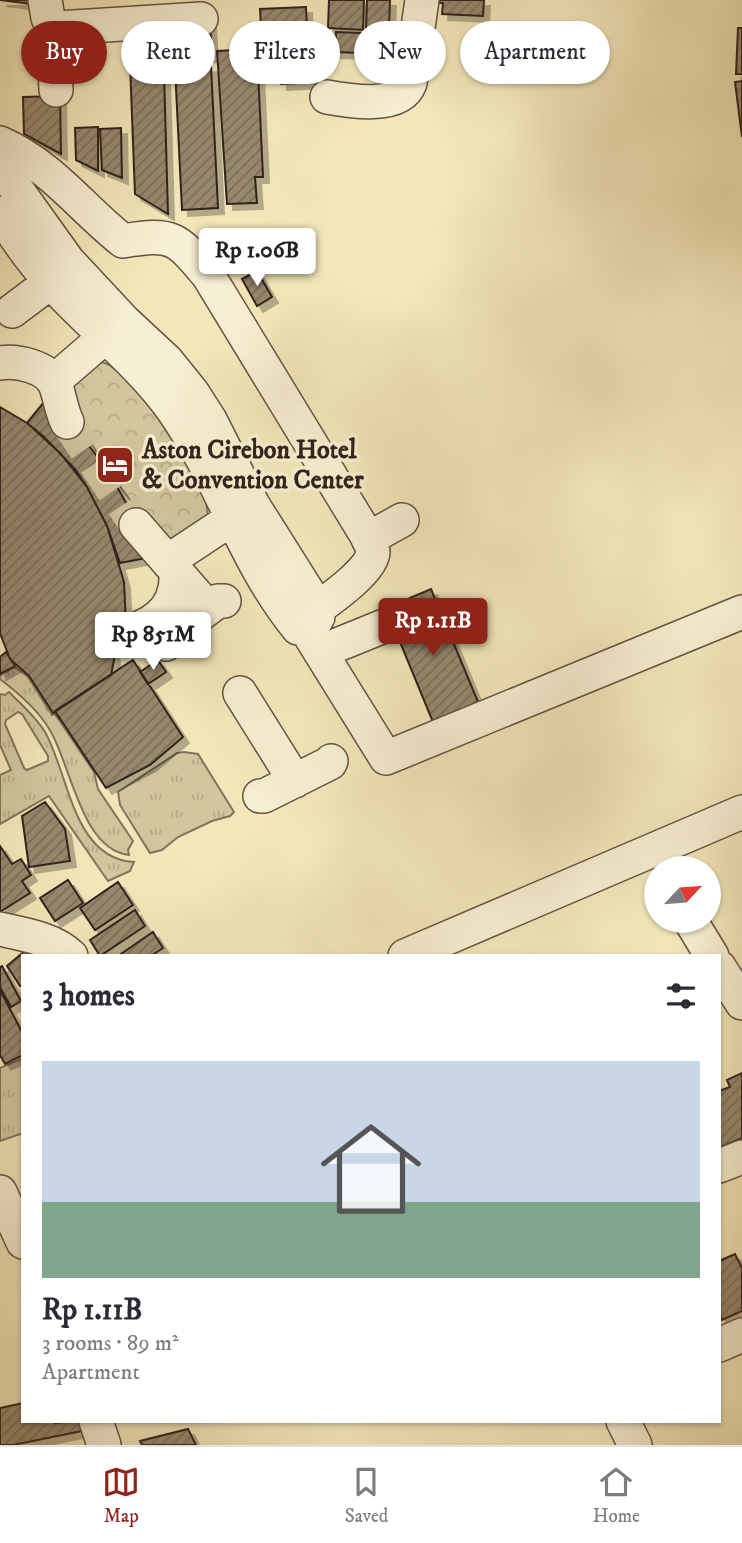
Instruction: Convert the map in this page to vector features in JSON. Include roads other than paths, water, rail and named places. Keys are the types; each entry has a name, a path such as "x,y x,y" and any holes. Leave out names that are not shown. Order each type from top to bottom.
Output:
{"street":[{"path":"327,97 372,102 392,99 405,92 410,83 422,0"},
{"path":"49,12 58,27 201,19"},
{"path":"49,12 56,90"},
{"path":"0,143 43,167 123,241 152,236 168,238 191,255 389,527 373,550 372,559 315,630"},
{"path":"0,166 62,274"},
{"path":"0,214 115,329 130,360 172,410 242,512 252,558 298,628 315,630 384,626"},
{"path":"12,311 62,274"},
{"path":"54,381 115,329"},
{"path":"0,363 27,363 54,381 67,422"},
{"path":"172,566 242,512"},
{"path":"136,525 172,566 216,605 167,639 166,644"},
{"path":"116,635 146,627 158,618 174,595 177,585 172,566"},
{"path":"315,630 386,758 742,612"},
{"path":"240,693 295,781"},
{"path":"260,796 331,761"},
{"path":"660,856 742,812"},
{"path":"410,954 644,863"},
{"path":"0,929 55,945 68,954"},
{"path":"698,933 711,954"},
{"path":"721,1165 742,1157"},
{"path":"0,1192 21,1238"},
{"path":"721,1344 742,1335"},
{"path":"97,1423 104,1445"},
{"path":"624,1423 635,1445"}],"tunnel":[{"path":"67,422 136,525"}],"place":[{"name":"Aston Cirebon Hotel & Convention Center","path":"115,465"}]}
